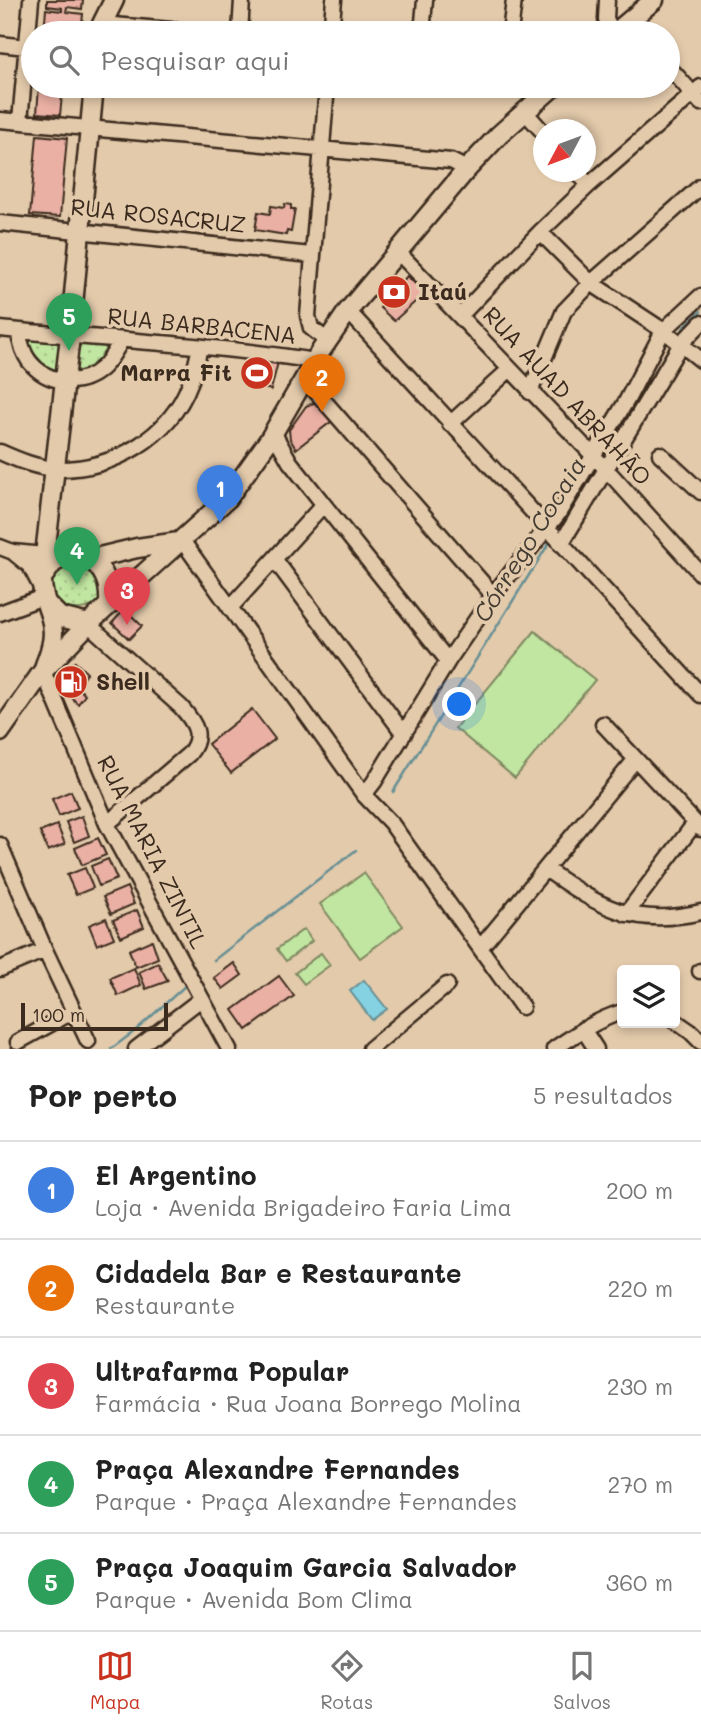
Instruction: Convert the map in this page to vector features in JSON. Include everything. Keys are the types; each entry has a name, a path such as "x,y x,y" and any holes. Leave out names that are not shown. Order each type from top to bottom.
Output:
{"main road":[{"path":"105,21 114,0"},
{"path":"634,21 654,0"},
{"path":"43,671 54,638 44,591 53,563 56,469 93,98"},
{"path":"0,732 6,719 43,671 88,624 227,499 264,448 315,361 348,312 467,169 541,98"},
{"path":"91,559 180,541"},
{"path":"53,550 91,559 108,583 109,604"},
{"path":"44,591 60,617 88,624"}],"street":[{"path":"29,21 31,0"},
{"path":"241,21 242,0"},
{"path":"332,21 334,0"},
{"path":"423,21 425,0"},
{"path":"511,21 514,0"},
{"path":"607,0 606,19 609,21"},
{"path":"0,44 21,46"},
{"path":"460,316 589,185 698,94 680,77"},
{"path":"20,121 22,98"},
{"path":"326,98 311,255 309,322 314,331 328,341"},
{"path":"525,112 533,120"},
{"path":"0,120 451,162 467,169"},
{"path":"586,182 589,185"},
{"path":"530,393 561,317 591,283 701,186"},
{"name":"RUA ROSACRUZ","path":"0,223 311,255"},
{"path":"540,232 591,283 672,337 701,360"},
{"name":"RUA AUAD ABRAHÃO","path":"397,251 530,393 698,565"},
{"path":"554,536 599,463 627,400 701,296"},
{"path":"348,312 701,695"},
{"path":"367,799 448,661 493,595 554,536 672,337 701,323"},
{"name":"RUA BARBACENA","path":"0,329 200,347 315,361"},
{"path":"18,331 28,360 47,377 65,382 83,379 102,369 121,341"},
{"path":"0,452 22,461 56,469 88,467 107,462 147,441 166,423 182,400 191,383 200,347"},
{"path":"450,424 509,370"},
{"path":"305,379 493,595"},
{"path":"295,396 321,398"},
{"path":"273,432 290,462 448,661"},
{"path":"264,448 290,462"},
{"path":"660,454 701,492"},
{"path":"230,608 323,505"},
{"path":"180,541 367,799 391,823 522,1007"},
{"path":"7,550 53,550"},
{"path":"0,613 44,591 30,566 7,550"},
{"path":"275,559 404,734"},
{"path":"88,624 181,707 198,734 189,754 107,824"},
{"name":"RUA MARIA ZINTIL","path":"43,671 107,824 229,1049"},
{"path":"603,724 698,826 626,914"},
{"path":"480,948 635,760"},
{"path":"0,845 88,1041"},
{"path":"547,870 604,907 626,914 660,918 701,912"},
{"path":"0,969 45,950"},
{"path":"370,1049 447,985"},
{"path":"136,1049 201,999"},
{"path":"19,1042 74,1011"},
{"path":"554,1049 583,1029 617,1014"},
{"path":"680,1024 701,1042"},
{"path":"583,1029 596,1049"}],"green space":[{"path":"23,335 108,345 90,368 74,375 64,375 55,373 42,364"},
{"path":"60,568 95,568 102,599 85,608 65,607 53,596 52,576"},
{"path":"535,631 595,680 515,778 455,728"},
{"path":"364,873 403,926 360,958 320,904"},
{"path":"304,929 312,941 286,961 277,949"},
{"path":"321,953 330,965 304,984 295,973"}],"water":[{"path":"364,980 387,1009 372,1020 350,991"}],"building":[{"path":"47,0 83,0 82,9 67,7 66,12 83,14 82,21 45,21 46,9 62,11 62,8 47,6"},
{"path":"38,98 62,98 60,115 37,113"},
{"path":"37,135 67,138 60,217 30,215"},
{"path":"285,204 295,209 291,232 287,231 286,235 255,230 258,212 270,214 271,206 284,208"},
{"path":"407,276 425,293 394,321 380,308"},
{"path":"249,360 278,362 271,390 243,382"},
{"path":"316,402 332,421 296,449 290,439 289,430 306,406"},
{"path":"125,609 142,626 129,639 112,623"},
{"name":"Shell","path":"75,662 87,673 77,686 85,695 78,704 67,693 60,679"},
{"path":"252,709 275,739 231,773 208,744"},
{"path":"71,791 78,808 59,816 52,799"},
{"path":"82,816 89,836 74,842 66,822"},
{"path":"57,825 65,844 48,851 40,832"},
{"path":"98,838 106,855 82,865 75,848"},
{"path":"108,859 117,879 99,886 91,866"},
{"path":"85,868 93,888 76,895 67,875"},
{"path":"127,887 134,904 111,914 103,897"},
{"path":"137,910 144,927 121,937 113,920"},
{"path":"106,918 114,938 97,945 89,925"},
{"path":"152,940 158,958 136,967 129,950"},
{"path":"158,963 168,981 146,989 139,972"},
{"path":"234,963 242,975 223,989 214,978"},
{"path":"134,968 141,985 118,996 110,978"},
{"path":"279,976 294,996 247,1030 233,1010"}],"waterway":[{"name":"Córrego Cocaia","path":"679,336 685,326 701,311"},
{"name":"Córrego Cocaia","path":"603,457 644,392"},
{"name":"Córrego Cocaia","path":"557,531 598,466"},
{"name":"Córrego Cocaia","path":"393,792 551,540"},
{"name":"Córrego Cocaia","path":"214,960 356,850"},
{"path":"111,1049 186,985"}],"place":[{"name":"Itaú","path":"394,292"},
{"name":"Praça Joaquim Garcia Salvador","path":"69,351"},
{"name":"Marra Fit","path":"257,373"},
{"name":"Cidadela Bar e Restaurante","path":"322,412"},
{"name":"El Argentino","path":"220,523"},
{"name":"Praça Alexandre Fernandes","path":"77,585"},
{"name":"Ultrafarma Popular","path":"127,625"},
{"name":"Shell","path":"71,682"}]}
